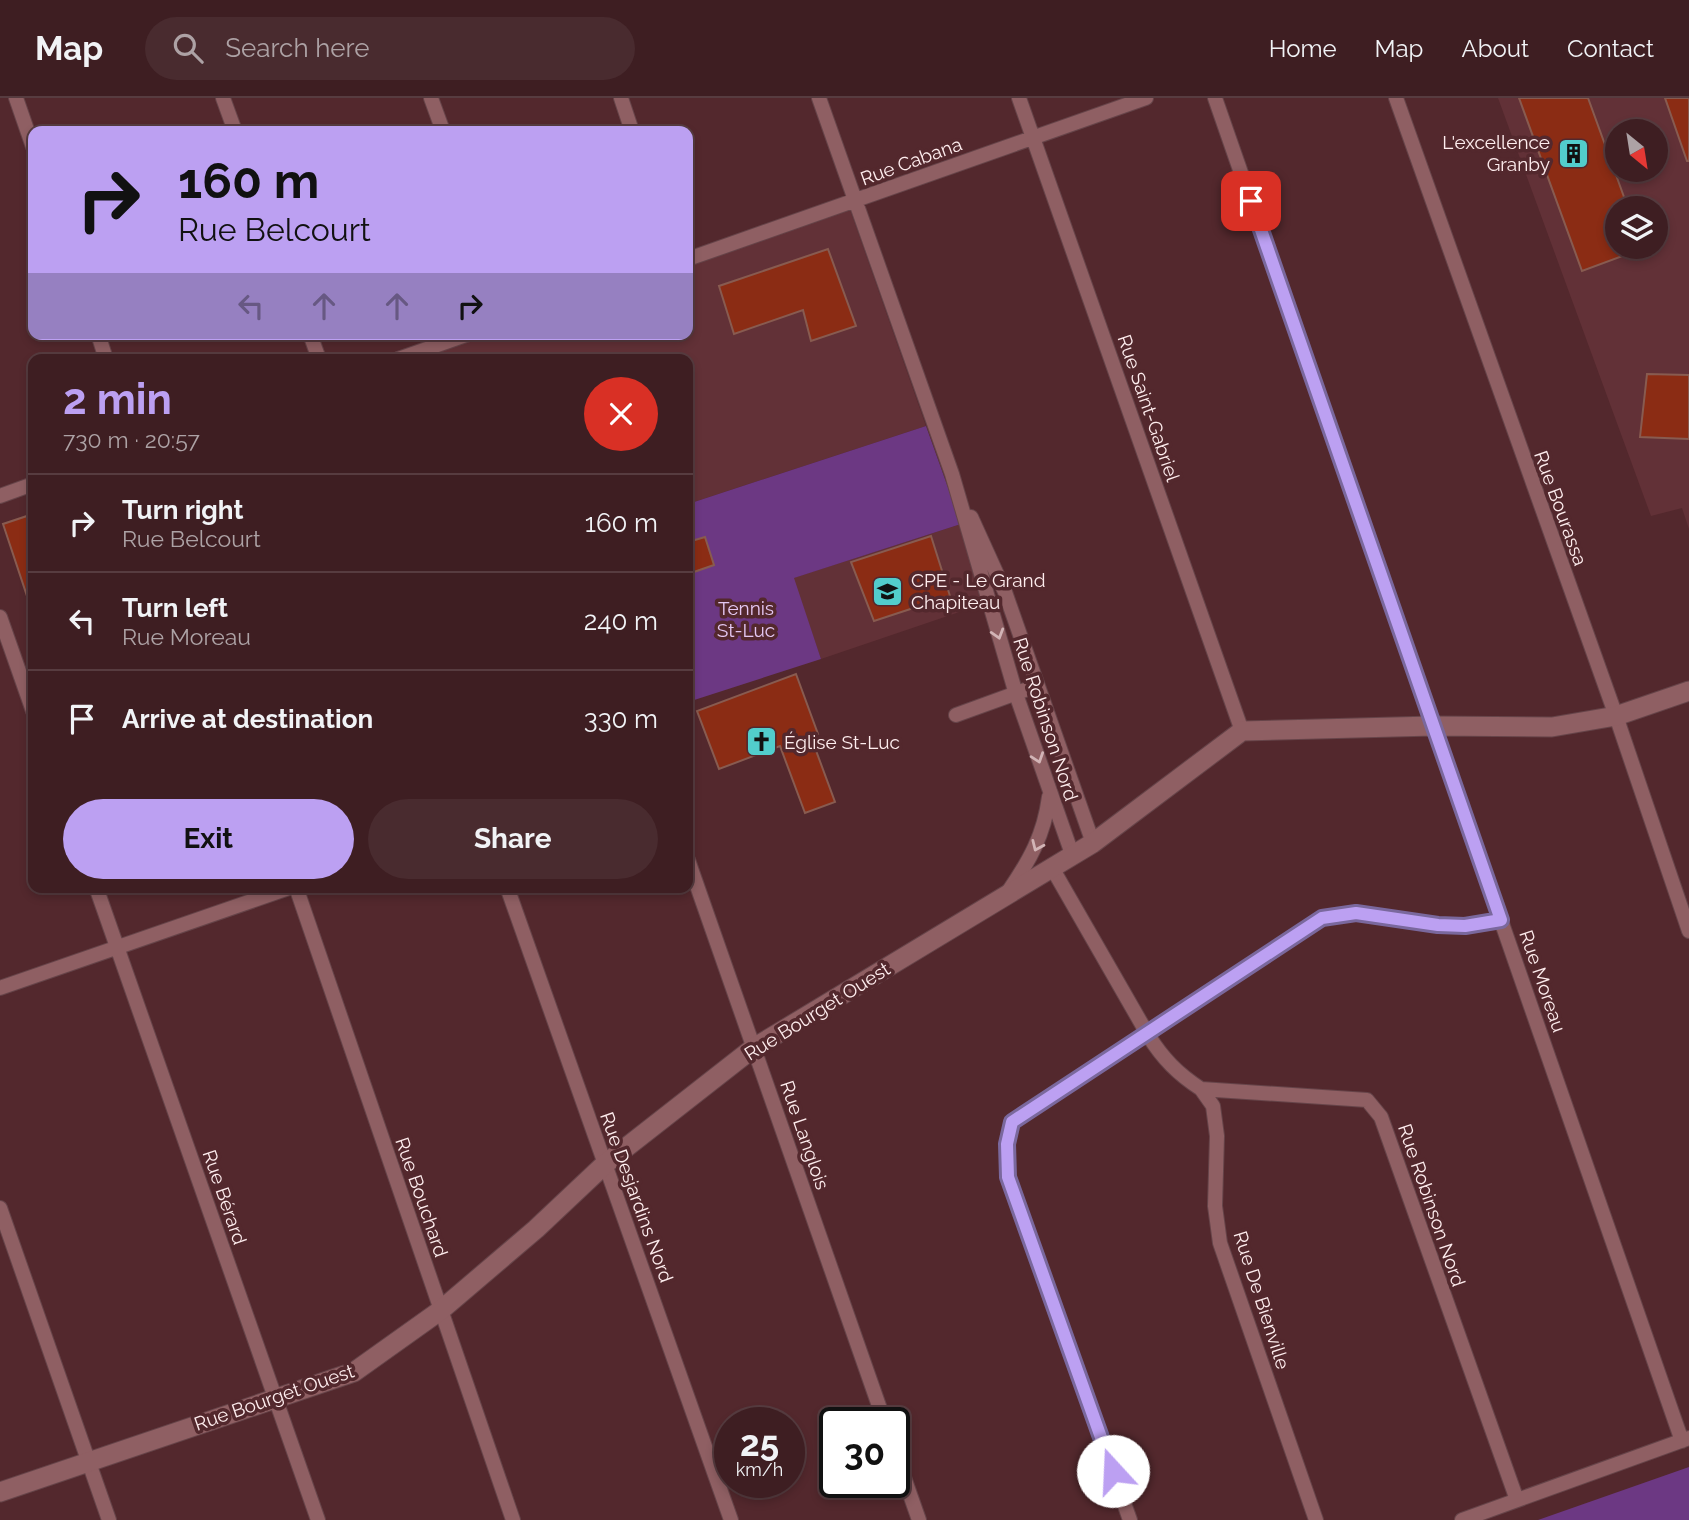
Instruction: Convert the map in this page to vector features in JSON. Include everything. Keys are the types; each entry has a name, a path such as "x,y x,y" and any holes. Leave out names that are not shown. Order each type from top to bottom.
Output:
{"street":[{"path":"16,98 28,133"},
{"path":"223,98 233,126"},
{"path":"431,98 441,126"},
{"path":"621,98 630,126"},
{"name":"Rue Robinson Nord","path":"819,98 952,474 1016,694 1072,854"},
{"name":"Rue Saint-Gabriel","path":"1019,98 1242,731"},
{"name":"Rue Cabana","path":"693,257 1146,98"},
{"name":"Rue Moreau","path":"1215,98 1685,1439"},
{"name":"Rue Bourassa","path":"1396,98 1616,716 1689,931"},
{"path":"412,354 452,340"},
{"name":"Rue Robinson Nord","path":"952,474 1004,592 1093,843"},
{"path":"0,496 28,486"},
{"path":"0,617 28,697"},
{"path":"956,715 1037,686"},
{"path":"1242,731 1433,726 1552,727 1616,716 1689,691"},
{"name":"Rue Bourget Ouest","path":"0,1492 354,1371 441,1310 536,1229 605,1164 752,1049 1006,893 1093,843 1242,731"},
{"path":"1006,893 1037,846 1045,828 1050,792"},
{"path":"1051,866 1164,1061 1202,1088"},
{"name":"Rue Langlois","path":"693,875 879,1407"},
{"name":"Rue Bérard","path":"98,893 318,1520"},
{"path":"0,988 277,893"},
{"name":"Rue Bouchard","path":"296,893 513,1520"},
{"name":"Rue Desjardins Nord","path":"509,893 732,1520"},
{"path":"1130,1520 1008,1177 1007,1144 1012,1122 1322,918 1356,913 1438,925 1465,926 1501,920"},
{"name":"Rue Robinson Nord","path":"1202,1088 1367,1100 1381,1117 1517,1500"},
{"name":"Rue De Bienville","path":"1202,1088 1213,1106 1214,1206 1220,1243 1316,1520"},
{"path":"0,1208 109,1520"},
{"path":"1462,1520 1685,1439"},
{"path":"910,1494 919,1520"}],"shaded area":[{"path":"1498,98 1689,98 1689,529 1682,508 1651,516"},
{"path":"848,204 926,426 693,502 693,354 412,354 452,340 693,340 693,257"},
{"name":"CPE - Le Grand Chapiteau","path":"961,524 983,604 821,659 793,578"}],"green space":[{"name":"Tennis St-Luc","path":"926,426 961,524 794,578 821,659 693,700 693,502"},
{"path":"1689,1467 1689,1520 1538,1520"}],"building":[{"name":"L'excellence Granby","path":"1519,98 1588,98 1605,145 1605,182 1619,182 1624,196 1605,196 1605,259 1614,259 1582,271"},
{"path":"1665,98 1689,98 1689,161 1687,161"},
{"path":"828,249 856,326 811,341 803,310 734,334 719,286"},
{"path":"1647,374 1689,375 1689,439 1640,437"},
{"path":"28,516 28,599 3,524"},
{"path":"931,536 950,596 874,621 851,562"},
{"path":"705,537 714,565 693,572 693,541"},
{"name":"Église St-Luc","path":"796,674 818,734 811,737 835,802 805,813 780,746 719,769 697,711"}],"place":[{"name":"L'excellence Granby","path":"1573,153"},
{"name":"CPE - Le Grand Chapiteau","path":"888,591"},
{"name":"Église St-Luc","path":"761,742"}],"route":[{"path":"1113,1471 1008,1177 1007,1144 1012,1122 1322,918 1356,913 1438,925 1465,926 1501,920 1251,201"}]}
